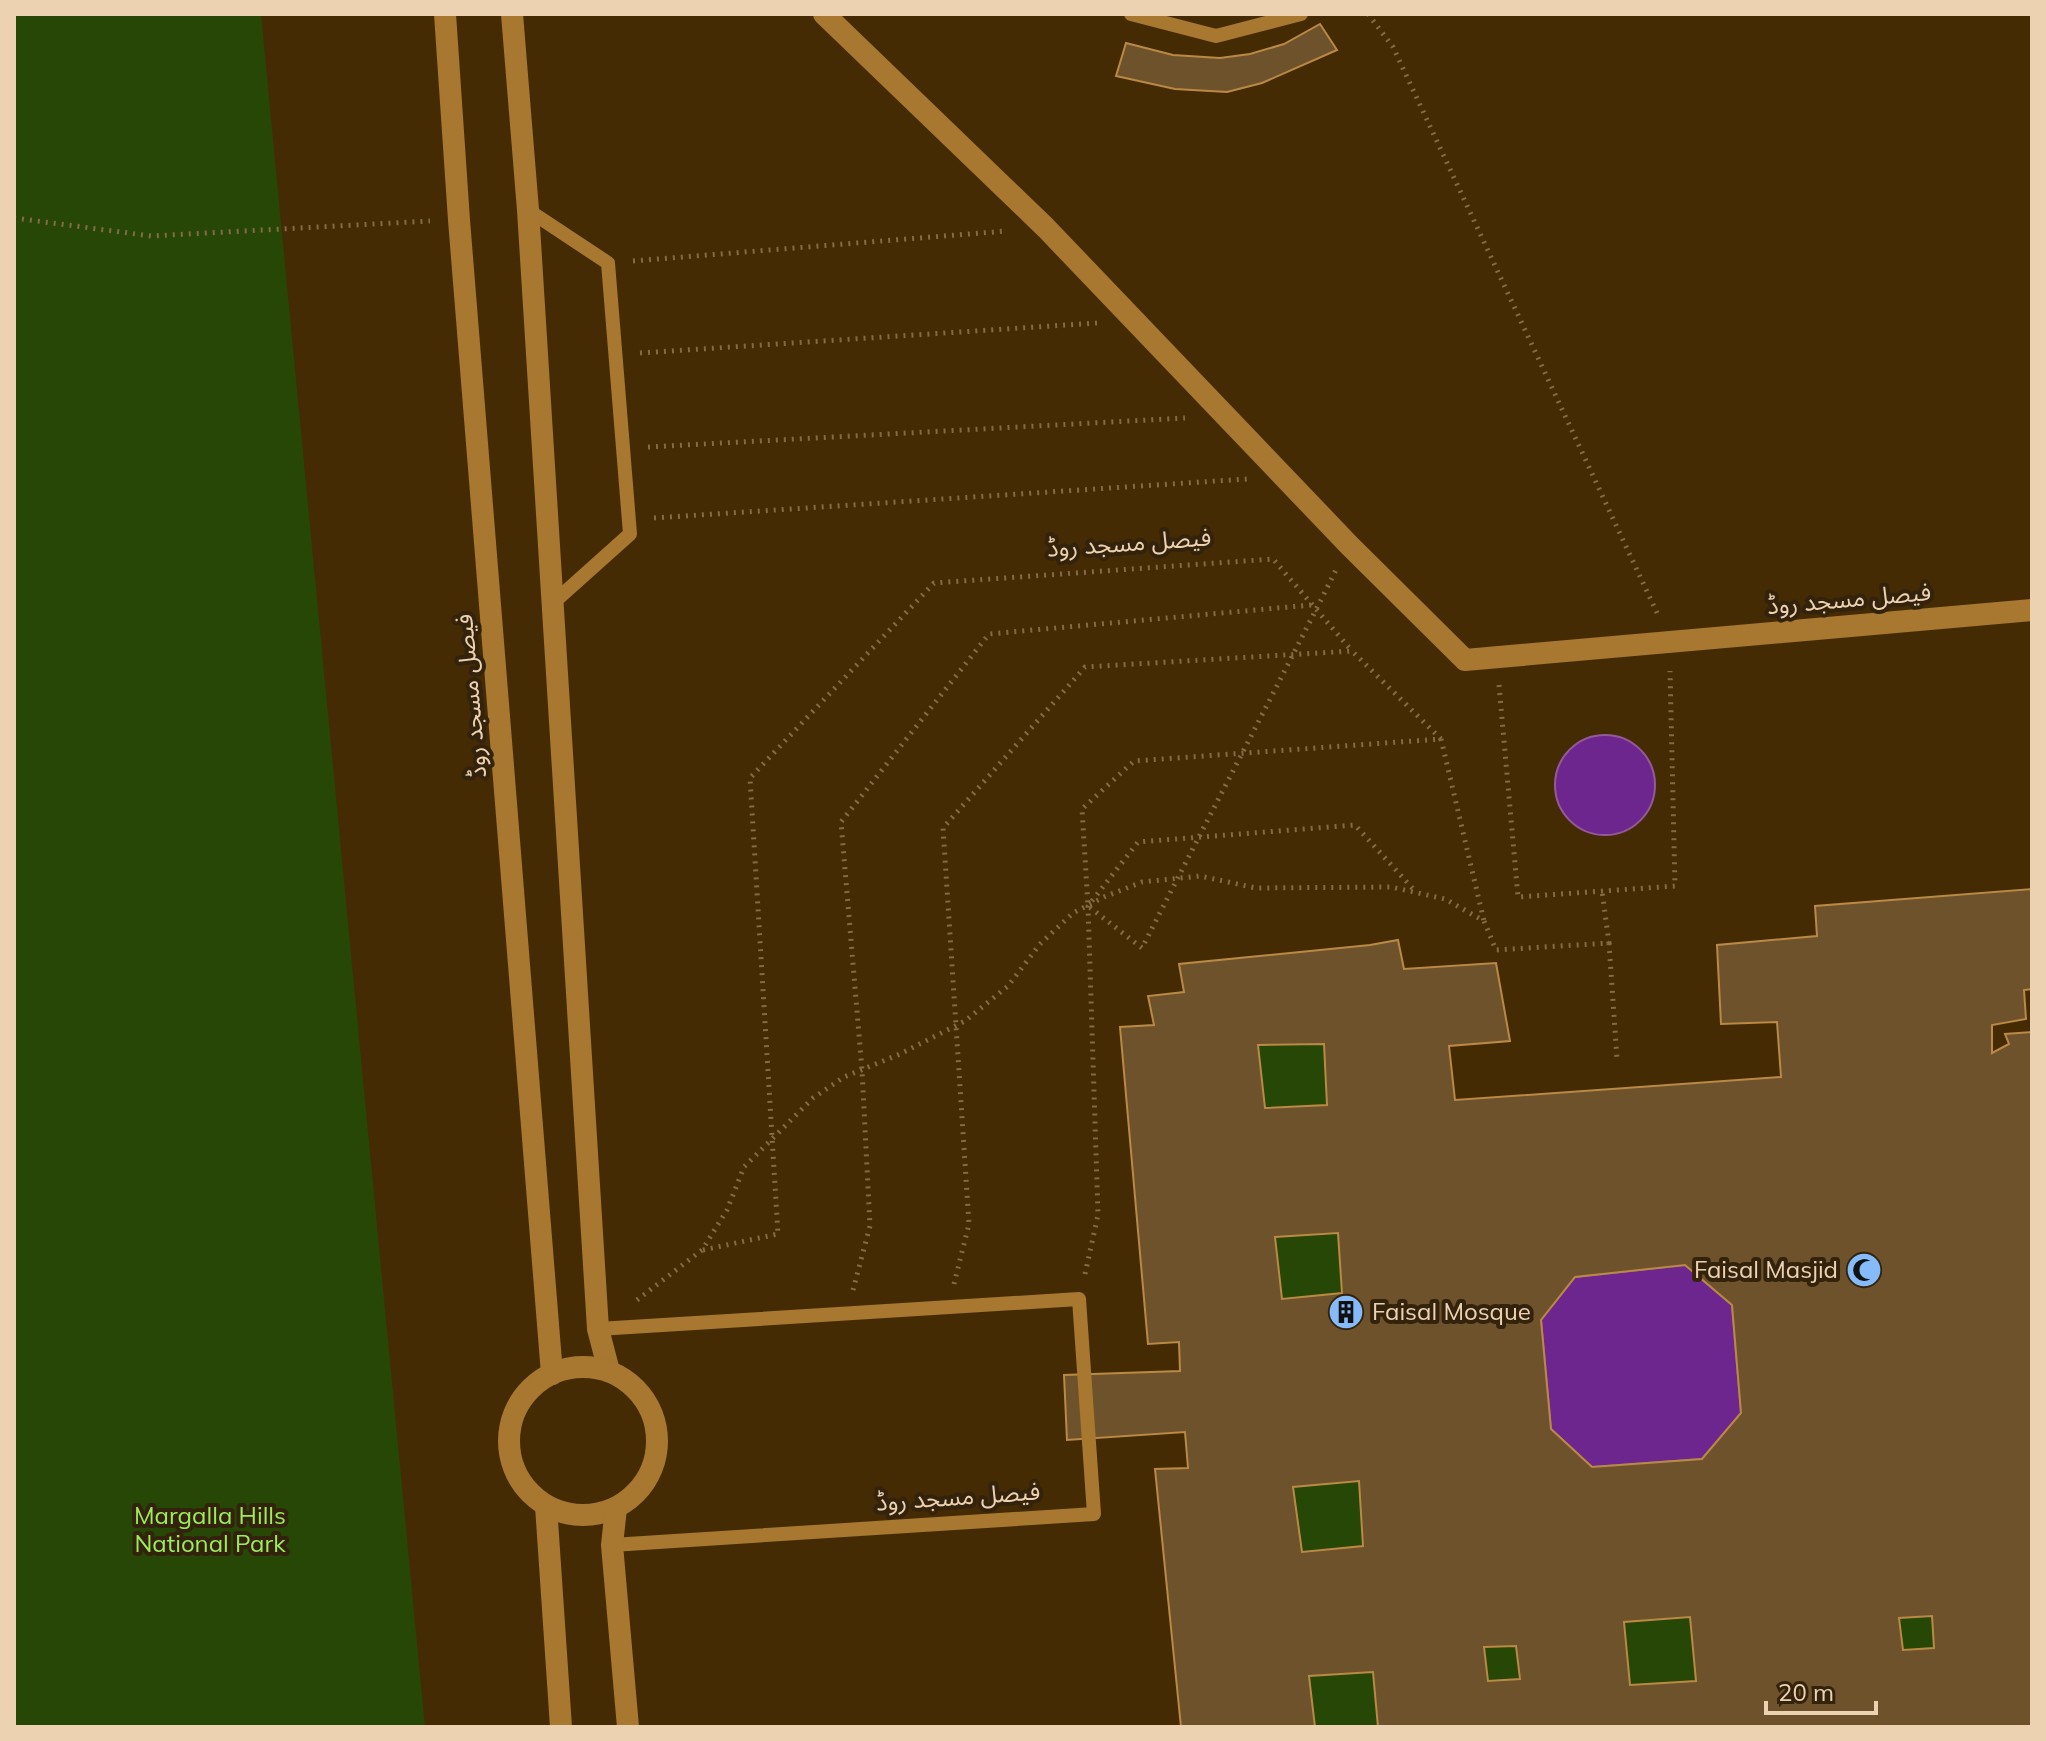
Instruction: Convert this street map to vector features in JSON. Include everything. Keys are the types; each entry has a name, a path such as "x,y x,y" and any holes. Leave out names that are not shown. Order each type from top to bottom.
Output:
{"street":[{"name":"فیصل مسجد روڈ","path":"445,14 552,1374"},
{"path":"512,14 528,210 598,1329 609,1371"},
{"path":"824,14 1046,228 1284,477"},
{"name":"فیصل مسجد روڈ","path":"1284,477 1465,660 2032,610"},
{"path":"590,1367 609,1371 631,1384 647,1403 656,1425 658,1450 651,1474 636,1494 616,1508 593,1515 569,1515 546,1506 528,1492 515,1472 509,1450 510,1427 518,1405 533,1387 552,1374 570,1368 590,1367"},
{"path":"546,1506 561,1727"},
{"path":"616,1508 612,1545 628,1727"}],"lane":[{"path":"1131,14 1216,36 1301,14"},
{"path":"528,210 608,263 630,534 553,603"},
{"path":"598,1329 1079,1299"},
{"name":"فیصل مسجد روڈ","path":"612,1545 1094,1514 1079,1299"}],"path":[{"path":"1368,14 1393,47 1670,641 1675,886 1518,897 1497,656"},
{"path":"14,218 151,236 459,220"},
{"path":"608,263 1046,228"},
{"path":"615,355 1134,320"},
{"path":"623,449 1225,415"},
{"path":"629,519 1284,477"},
{"name":"فیصل مسجد روڈ","path":"702,1250 778,1234 750,778 934,583 1273,559 1352,651 1441,739 1484,921 1496,950 1609,943"},
{"path":"1088,906 1142,948 1293,654 1314,607 1333,576"},
{"path":"847,1314 870,1226 862,1070 841,822 989,634 1314,607"},
{"path":"949,1307 969,1224 943,828 1085,667 1352,651"},
{"path":"1079,1299 1098,1215 1082,809 1134,761 1441,739"},
{"name":"فیصل مسجد روڈ","path":"1088,906 1138,842 1355,825 1415,892"},
{"name":"فیصل مسجد روڈ","path":"598,1329 702,1250 727,1210 744,1167 813,1098 844,1077 900,1054 965,1021 1008,986 1040,944 1073,913 1104,897 1142,882 1200,876 1256,888 1391,887 1445,899 1484,921"},
{"path":"1602,891 1617,1059"}],"green space":[{"name":"Margalla Hills National Park","path":"14,14 261,14 425,1727 14,1727"},
{"path":"1324,1044 1327,1105 1265,1108 1258,1045"},
{"path":"1338,1233 1342,1293 1282,1299 1275,1237"},
{"path":"1359,1481 1363,1546 1302,1552 1293,1487"},
{"path":"1932,1616 1934,1648 1903,1650 1899,1618"},
{"path":"1690,1617 1696,1681 1630,1685 1624,1622"},
{"path":"1516,1646 1520,1679 1488,1681 1484,1647"},
{"path":"1373,1672 1378,1727 1315,1727 1309,1676"}],"shaded area":[{"path":"1605,735 1624,739 1640,750 1651,766 1655,785 1651,804 1640,820 1624,831 1605,835 1586,831 1570,820 1559,804 1555,785 1559,766 1570,750 1586,739"},
{"path":"1685,1265 1732,1305 1741,1413 1702,1459 1592,1467 1551,1429 1541,1320 1575,1277"}],"building":[{"path":"1320,24 1337,50 1262,83 1227,92 1175,89 1116,76 1126,43 1173,55 1220,58 1250,54 1284,44"},
{"name":"Faisal Mosque","path":"2032,889 2032,989 2024,990 2026,1019 1992,1025 1992,1053 2009,1044 2005,1034 2032,1032 2032,1727 1378,1727 1373,1672 1309,1676 1315,1727 1181,1727 1155,1469 1188,1468 1185,1432 1067,1440 1064,1375 1180,1371 1179,1342 1148,1344 1120,1027 1154,1025 1148,996 1184,992 1179,964 1398,940 1404,969 1496,963 1510,1041 1449,1046 1455,1100 1781,1077 1777,1022 1721,1024 1717,945 1817,936 1815,906","holes":["1324,1044 1327,1105 1265,1108 1258,1045","1338,1233 1342,1293 1282,1299 1275,1237","1685,1265 1732,1305 1741,1413 1702,1459 1592,1467 1551,1429 1541,1320 1575,1277","1359,1481 1363,1546 1302,1552 1293,1487","1932,1616 1934,1648 1903,1650 1899,1618","1690,1617 1696,1681 1630,1685 1624,1622","1516,1646 1520,1679 1488,1681 1484,1647"]}],"place":[{"name":"Faisal Masjid","path":"1864,1270"},
{"name":"Faisal Mosque","path":"1346,1312"}]}
